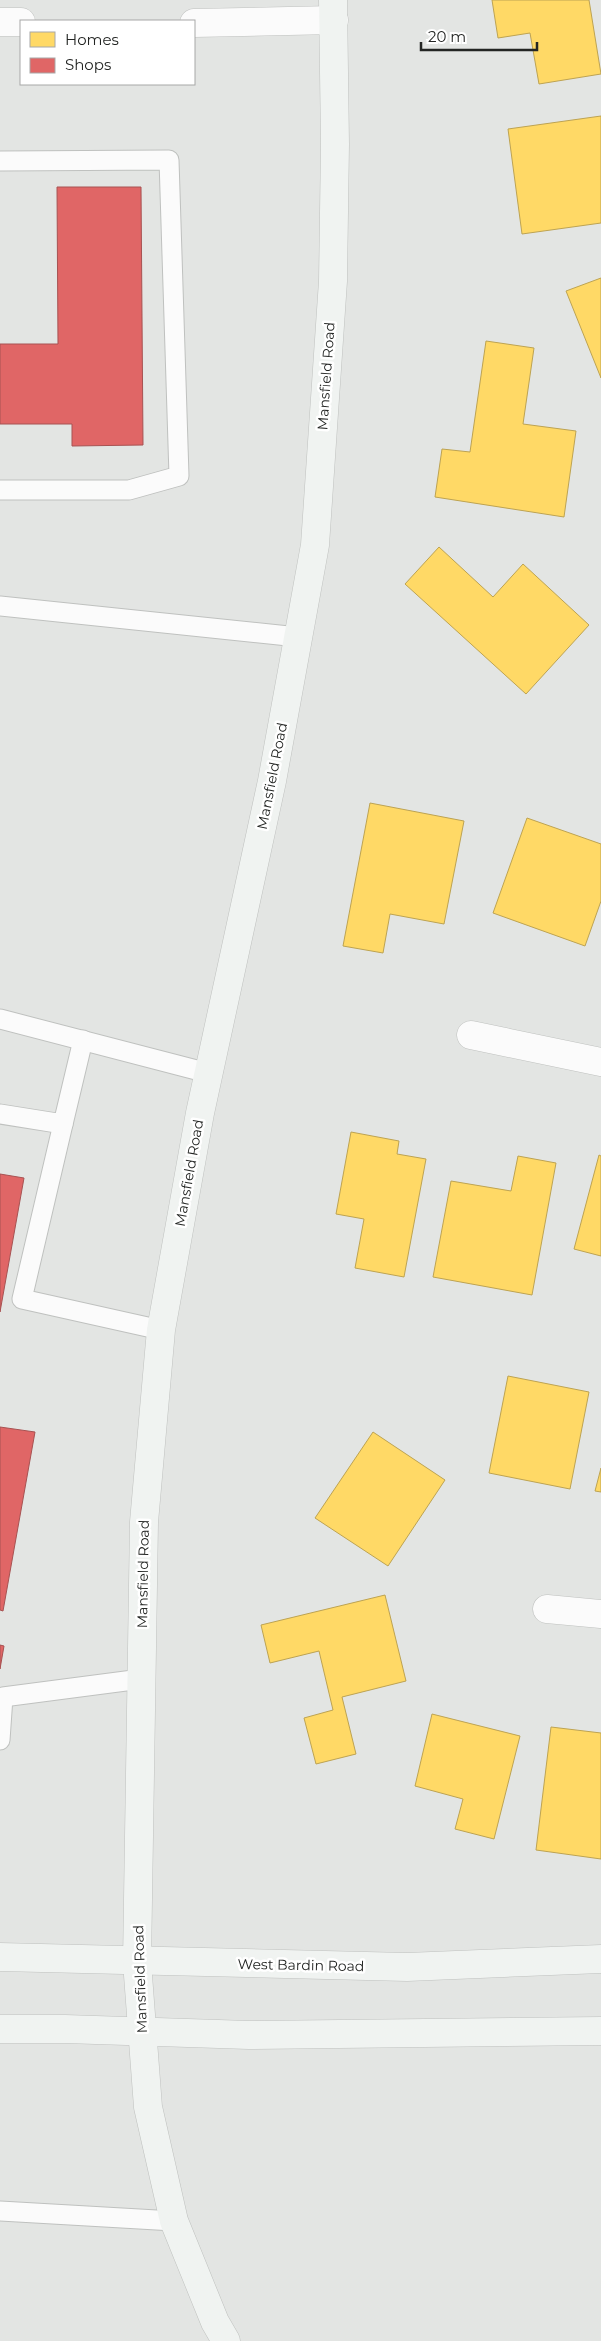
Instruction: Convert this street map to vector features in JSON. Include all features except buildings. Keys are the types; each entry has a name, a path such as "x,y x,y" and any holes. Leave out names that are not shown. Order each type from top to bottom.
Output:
{"street":[{"path":"195,23 334,10"},
{"name":"Mansfield Road","path":"226,2341 215,2322 174,2222 148,2107 137,1962 144,1522 161,1330 208,1073 270,791 315,545 333,281 334,10"},
{"path":"0,22 20,22"},
{"path":"470,1036 601,1062"},
{"path":"547,1609 601,1614"},
{"name":"West Bardin Road","path":"0,1957 137,1962 407,1966 601,1959"},
{"path":"0,2029 249,2035 601,2031"}],"lane":[{"path":"0,162 169,160 179,476 129,490 0,490"},
{"path":"0,606 298,637"},
{"path":"0,1018 208,1073"},
{"path":"83,1040 22,1299 161,1330"},
{"path":"0,1114 63,1124"},
{"path":"0,1740 3,1697 142,1679"},
{"path":"0,2212 174,2222"}]}
